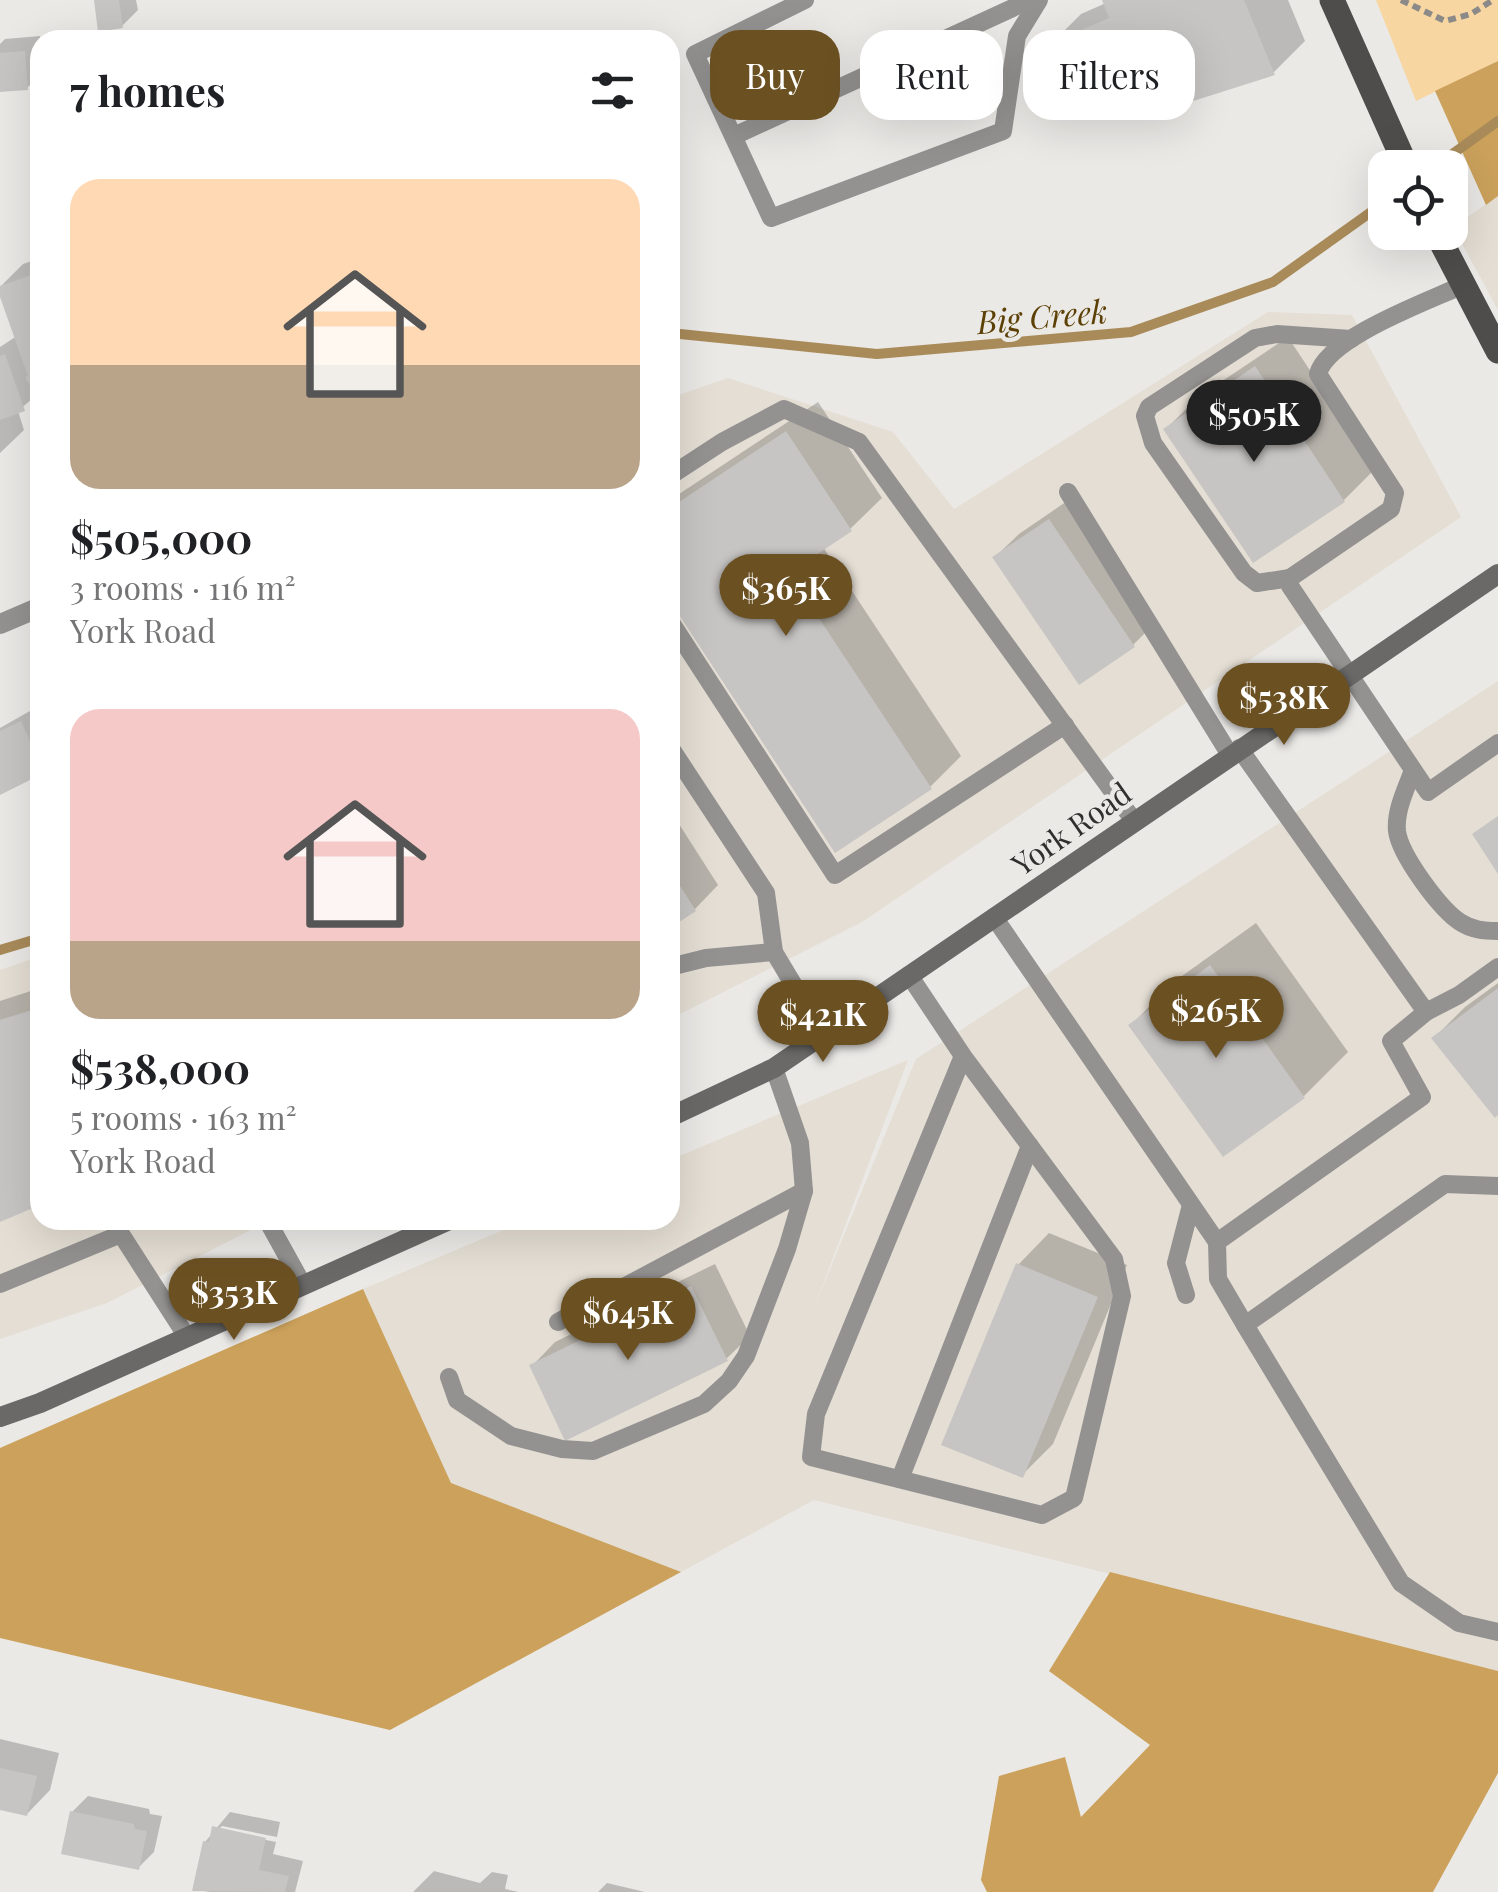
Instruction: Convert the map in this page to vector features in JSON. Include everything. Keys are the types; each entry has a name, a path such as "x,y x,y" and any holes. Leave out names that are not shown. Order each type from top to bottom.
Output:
{"main road":[{"path":"1332,0 1399,150"},
{"path":"1445,250 1498,351"},
{"name":"York Road","path":"680,1112 774,1068 1498,574"},
{"path":"0,1417 426,1230"}],"street":[{"path":"0,624 30,611"}],"lane":[{"path":"805,0 695,54 771,218 1004,131 1017,36 1039,0"},
{"path":"734,136 1030,0"},
{"path":"1351,339 1277,334 1254,338 1149,408 1144,416 1153,443 1244,574 1257,583 1290,578 1390,509 1395,493 1318,374 1321,364 1351,339 1464,285"},
{"path":"680,469 784,409 859,442 1134,821"},
{"path":"1068,492 1235,752 1426,1012"},
{"path":"1290,578 1290,586 1428,792 1498,743"},
{"path":"680,636 835,875 1065,725"},
{"path":"680,762 766,893 774,952 823,1034"},
{"path":"1412,770 1400,806 1397,831 1405,854 1449,913 1462,924 1472,929 1498,930"},
{"path":"994,917 1217,1242 1218,1279 1401,1583 1460,1623 1498,1632"},
{"path":"680,964 706,958 774,952"},
{"path":"1217,1242 1422,1097 1391,1041 1426,1012 1498,968"},
{"path":"909,975 963,1056 1114,1259 1122,1296 1074,1498 1042,1515 811,1457 816,1414 963,1056"},
{"path":"449,1377 458,1400 511,1436 562,1450 593,1451 704,1404 730,1381 746,1356 804,1191 800,1142 774,1068"},
{"path":"900,1480 1030,1146"},
{"path":"1245,1325 1446,1184 1498,1186"},
{"path":"558,1322 804,1191"},
{"path":"1186,1295 1176,1263 1191,1204"},
{"path":"273,1230 303,1285"},
{"path":"0,1284 121,1234 187,1338"}],"path":[{"path":"1401,0 1444,20 1471,14 1493,0"}],"shaded area":[{"path":"1376,0 1498,0 1498,61 1416,101"},
{"path":"1498,61 1498,196 1486,205 1468,165 1468,150 1461,150 1435,91"},
{"path":"1498,196 1498,310 1465,250 1468,217"},
{"path":"1268,312 1352,315 1461,517 862,922 680,1014 680,395 728,378 893,432 954,509"},
{"path":"1498,681 1498,1671 814,1500 681,1572 451,1483 363,1289 503,1230 680,1230 680,1156 908,1060 814,1308 916,1059"},
{"path":"30,960 30,1230 251,1230 107,1303 0,1339 0,970"},
{"path":"363,1289 451,1483 681,1572 390,1730 0,1638 0,1448"},
{"path":"1110,1572 1498,1671 1498,1773 1433,1892 987,1892 981,1880 999,1776 1065,1757 1081,1817 1150,1745 1049,1671"}],"building":[{"path":"94,0 119,0 123,28 98,30"},
{"path":"1102,0 1244,0 1275,75 1195,100 1195,30 1081,30 1109,18"},
{"path":"25,51 28,90 0,92 0,53"},
{"path":"30,275 30,385 0,297 0,286"},
{"path":"5,354 25,411 0,420 0,356"},
{"path":"1255,366 1345,502 1253,563 1163,429"},
{"path":"786,431 852,531 789,573 932,789 835,853 680,616 680,501"},
{"path":"1049,519 1135,647 1079,685 992,557"},
{"path":"21,721 30,741 30,780 0,795 0,731"},
{"path":"1498,816 1498,874 1472,834"},
{"path":"680,886 696,911 680,921"},
{"path":"1210,965 1305,1098 1223,1157 1128,1025"},
{"path":"1498,988 1498,1115 1495,1118 1431,1038"},
{"path":"30,1011 30,1209 0,1222 0,1020"},
{"path":"1016,1263 1098,1297 1023,1478 941,1445"},
{"path":"691,1286 728,1361 565,1441 529,1365"},
{"path":"0,1768 37,1776 27,1816 0,1810"},
{"path":"70,1811 134,1824 135,1829 147,1831 139,1870 61,1854"},
{"path":"212,1826 266,1838 259,1870 289,1876 285,1892 192,1891 203,1841 209,1842"}],"waterway":[{"name":"Big Creek","path":"1458,150 1498,121"},
{"name":"Big Creek","path":"680,334 877,354 1131,332 1273,282 1368,214"},
{"name":"Big Creek","path":"0,950 30,941"}]}
